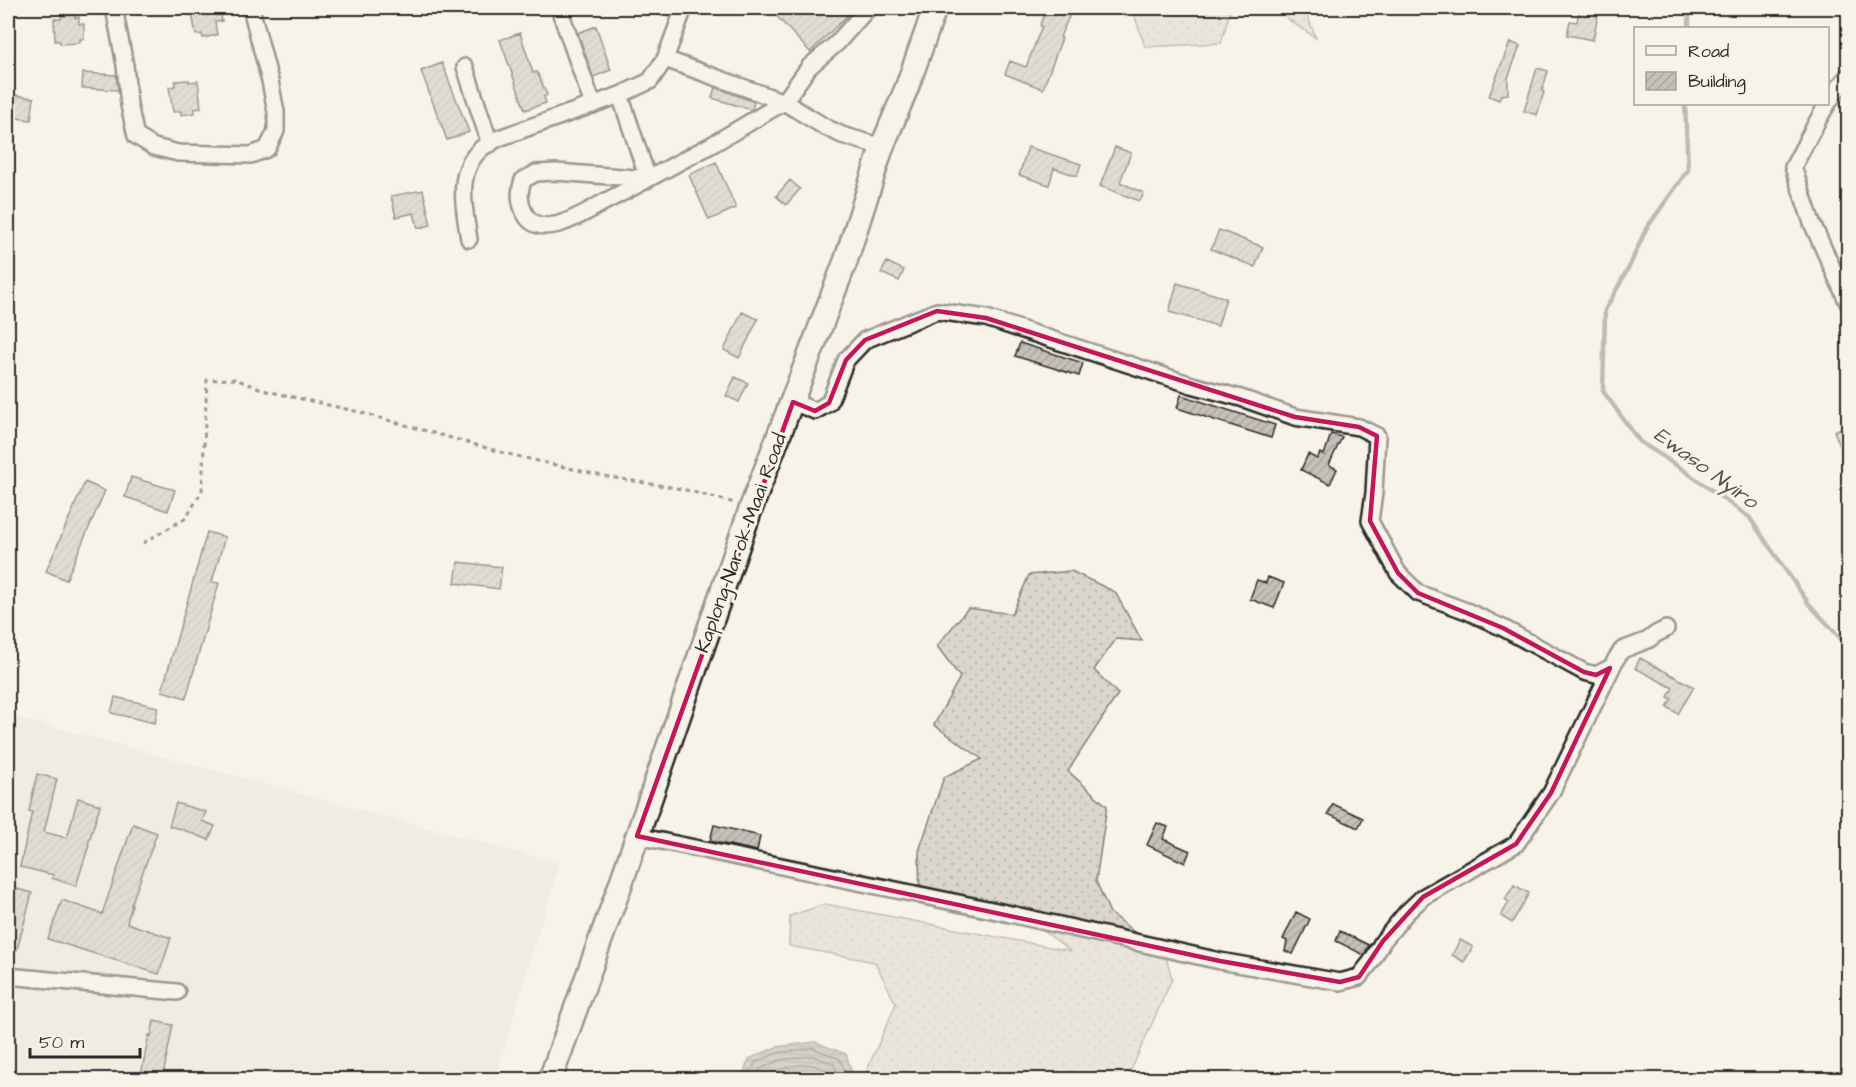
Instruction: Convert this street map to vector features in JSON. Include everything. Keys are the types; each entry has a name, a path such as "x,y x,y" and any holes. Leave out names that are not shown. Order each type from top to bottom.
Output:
{"highway":[{"name":"Kaplong-Narok-Maai Road","path":"550,1080 751,508 846,260 882,147 907,87 935,8"}],"street":[{"path":"114,8 136,136 154,147 178,153 251,155 267,149 276,131 276,112 250,8"},
{"path":"560,8 593,105"},
{"path":"469,239 463,183 470,163 482,149 499,138 620,95 650,81 665,59 684,8"},
{"path":"648,179 556,172 536,173 523,180 519,190 520,204 527,218 539,226 558,225 574,219 648,179 784,102 809,67 837,43 868,8"},
{"path":"665,59 784,102 842,135 882,147"},
{"path":"465,68 490,144"},
{"path":"1829,104 1848,76"},
{"path":"620,95 648,179"},
{"path":"1828,105 1793,167 1812,223 1848,303"},
{"path":"793,402 815,411 829,403 846,360 866,340 937,310 986,318 1295,417 1359,427 1377,436 1370,521 1398,573 1418,593 1503,628 1584,672 1596,675 1610,668"},
{"path":"637,836 997,911 1220,961 1340,982 1359,977 1383,941 1406,913 1423,897 1516,844 1551,793 1592,711 1610,668 1622,650 1648,640 1666,629"},
{"path":"8,976 177,992"}],"path":[{"path":"143,543 186,518 202,491 207,380 235,379 267,391 358,412 508,454 603,476 682,489 751,508"}],"highlighted area":[{"path":"937,311 986,318 1295,417 1359,427 1377,436 1370,521 1398,573 1418,593 1503,628 1584,672 1596,675 1610,668 1551,793 1516,844 1423,897 1383,941 1359,977 1340,982 1220,961 637,836 793,402 815,411 829,403 846,360 865,340"}],"shaded area":[{"path":"1132,8 1231,8 1221,43 1145,47"},
{"path":"1283,8 1304,8 1316,38 1287,19"},
{"path":"1071,571 1115,592 1142,641 1116,639 1094,670 1118,694 1068,771 1107,806 1096,881 1110,913 1166,957 1172,979 1127,1079 863,1079 896,1004 875,962 789,946 790,916 825,904 1071,951 1042,930 920,905 919,851 944,777 982,759 934,725 960,677 937,646 968,608 1012,614 1029,575"},
{"path":"8,715 559,863 495,1079 8,1079"}],"water":[{"path":"815,1042 846,1054 854,1079 741,1079 749,1059 776,1047"}],"building":[{"path":"769,8 855,8 810,52"},
{"path":"1047,8 1073,8 1060,37 1062,38 1043,89 1005,74 1010,61 1026,67"},
{"path":"1584,8 1597,8 1596,14 1598,15 1593,40 1567,35 1570,21 1577,22 1579,11 1583,12"},
{"path":"220,9 222,21 215,22 217,35 203,38 202,34 196,35 192,14"},
{"path":"75,15 75,18 79,17 79,24 84,24 84,39 80,39 80,43 60,44 60,41 55,41 54,19"},
{"path":"596,26 611,70 593,77 578,33"},
{"path":"520,33 533,73 537,72 547,95 544,97 546,103 525,110 500,40"},
{"path":"1510,42 1520,46 1508,78 1508,94 1501,95 1499,100 1489,96"},
{"path":"442,63 469,132 447,140 421,71"},
{"path":"1537,68 1548,71 1537,115 1524,111"},
{"path":"83,73 116,75 118,90 82,88"},
{"path":"189,80 189,82 198,81 201,108 194,109 195,113 181,115 181,111 173,112 169,87 175,86 175,81"},
{"path":"715,87 754,102 752,110 712,98"},
{"path":"8,94 34,98 31,120 8,117"},
{"path":"1028,147 1081,164 1077,176 1054,168 1049,185 1019,175"},
{"path":"1115,147 1131,153 1120,182 1144,193 1140,201 1100,186"},
{"path":"716,162 736,208 709,220 689,175"},
{"path":"790,180 800,189 786,205 776,196"},
{"path":"423,190 431,225 418,228 414,213 396,217 391,196"},
{"path":"1219,230 1263,247 1255,267 1211,249"},
{"path":"887,262 904,270 899,281 881,273"},
{"path":"1177,283 1226,298 1218,326 1169,312"},
{"path":"742,312 758,319 739,358 724,350"},
{"path":"1020,343 1083,363 1079,376 1015,356"},
{"path":"735,377 748,383 739,402 726,396"},
{"path":"1181,395 1275,425 1271,438 1177,408"},
{"path":"1848,425 1848,466 1834,431"},
{"path":"1331,434 1342,437 1329,465 1337,469 1330,484 1301,470 1308,454 1317,459 1320,453 1324,455"},
{"path":"131,477 175,490 168,511 125,497"},
{"path":"85,482 105,491 66,580 46,571"},
{"path":"207,532 225,537 212,582 219,583 186,698 162,691"},
{"path":"458,562 502,567 499,589 455,583"},
{"path":"1268,577 1284,583 1274,608 1250,599 1257,580 1266,583"},
{"path":"1640,658 1694,687 1678,714 1667,707 1672,699 1668,697 1673,688 1635,668"},
{"path":"115,697 158,707 155,723 111,713"},
{"path":"37,774 57,779 44,832 67,838 78,798 100,805 76,886 52,878 54,875 20,867 32,812 29,811"},
{"path":"176,803 206,812 202,821 215,826 209,840 169,826"},
{"path":"1333,804 1363,818 1358,828 1328,814"},
{"path":"1157,823 1168,827 1163,839 1190,851 1185,863 1147,845"},
{"path":"133,824 157,833 131,905 127,923 171,938 159,974 48,939 62,900 102,914"},
{"path":"714,825 760,836 757,851 710,841"},
{"path":"1514,885 1529,893 1512,923 1501,916 1509,902 1505,899"},
{"path":"10,887 32,893 17,950 8,947"},
{"path":"1296,912 1310,919 1293,954 1285,951 1287,941 1283,939"},
{"path":"1340,931 1369,945 1364,955 1336,941"},
{"path":"1460,940 1473,947 1464,962 1452,955"},
{"path":"154,1021 173,1025 162,1080 140,1080 149,1035 151,1036"}],"waterway":[{"name":"Ewaso Nyiro","path":"1689,8 1689,27"},
{"name":"Ewaso Nyiro","path":"1685,105 1688,170 1646,229 1629,267 1605,310 1603,391 1640,442 1749,517 1809,604 1848,646"}]}
